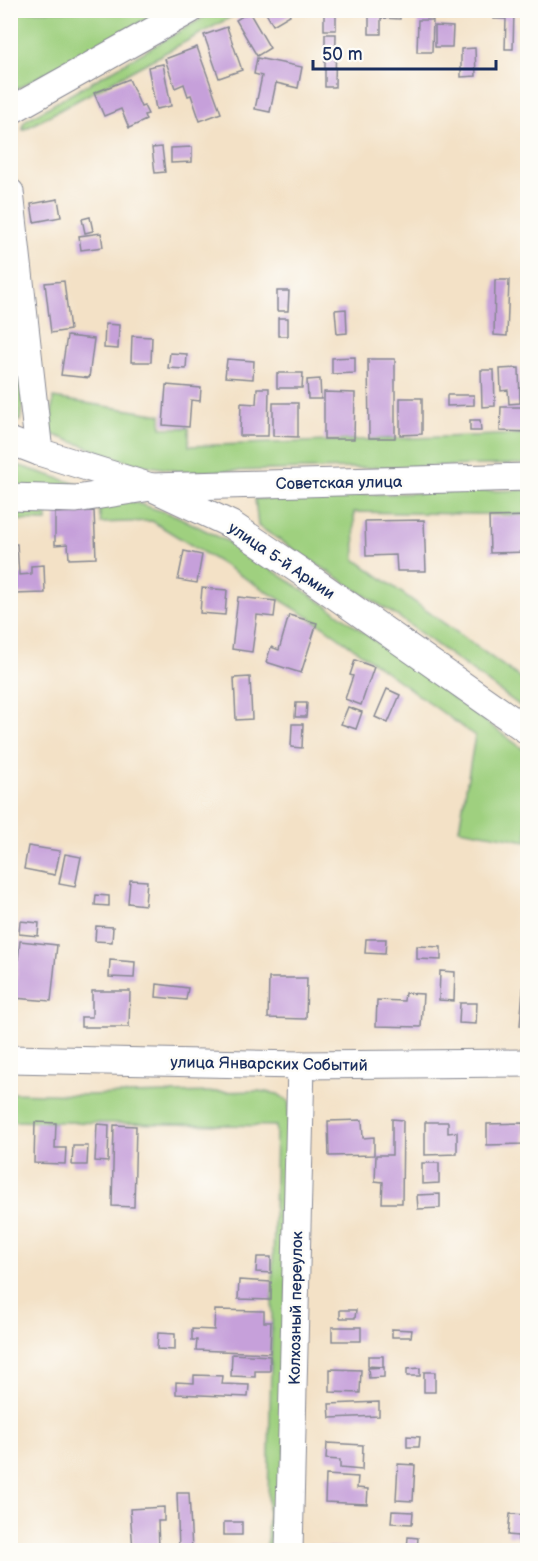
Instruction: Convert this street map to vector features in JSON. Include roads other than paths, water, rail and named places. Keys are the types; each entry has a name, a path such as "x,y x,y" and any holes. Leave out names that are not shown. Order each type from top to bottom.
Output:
{"street":[{"path":"10,111 190,10"},
{"path":"10,192 39,452"},
{"name":"улица 5-й Армии","path":"10,441 151,487 232,525 528,731"},
{"name":"Советская улица","path":"151,487 528,477"},
{"path":"10,497 76,499 151,487"},
{"name":"улица Январских Событий","path":"10,1059 301,1065 528,1063"},
{"name":"Колхозный переулок","path":"289,1551 301,1065"}]}
